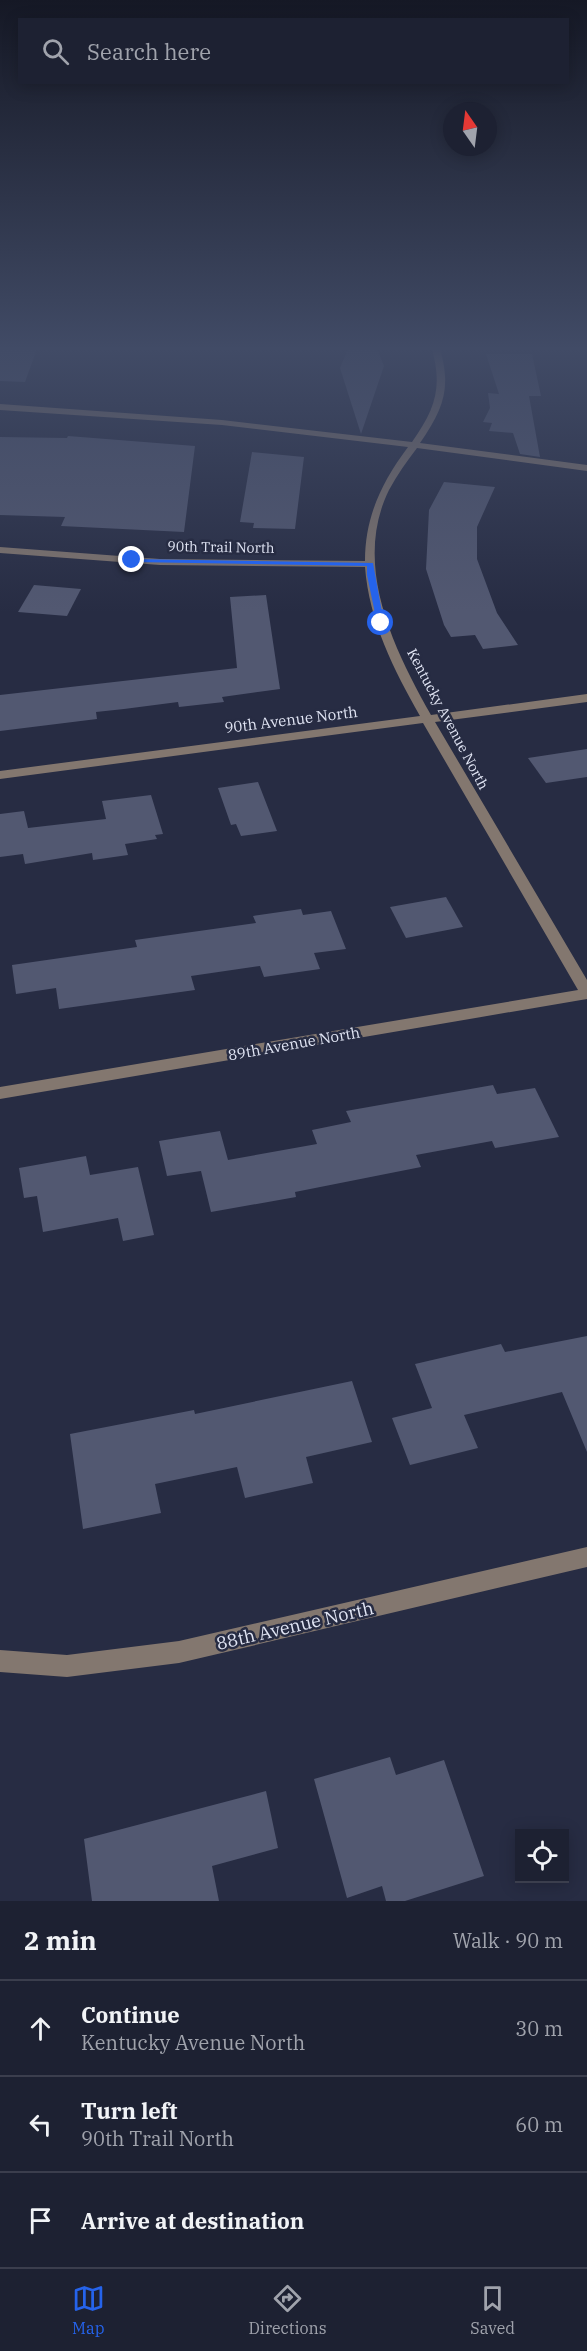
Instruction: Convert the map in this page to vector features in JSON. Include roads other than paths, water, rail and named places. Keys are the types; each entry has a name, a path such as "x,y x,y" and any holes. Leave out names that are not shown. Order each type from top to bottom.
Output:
{"street":[{"path":"344,435 587,468"},
{"name":"Kentucky Avenue North","path":"420,435 383,492 372,532 370,575 381,623 428,719 587,993"},
{"name":"90th Trail North","path":"0,550 150,561 371,564"},
{"name":"90th Avenue North","path":"0,775 587,698"},
{"name":"89th Avenue North","path":"0,1093 587,993"},
{"name":"88th Avenue North","path":"0,1661 67,1666 179,1652 587,1557"}]}
